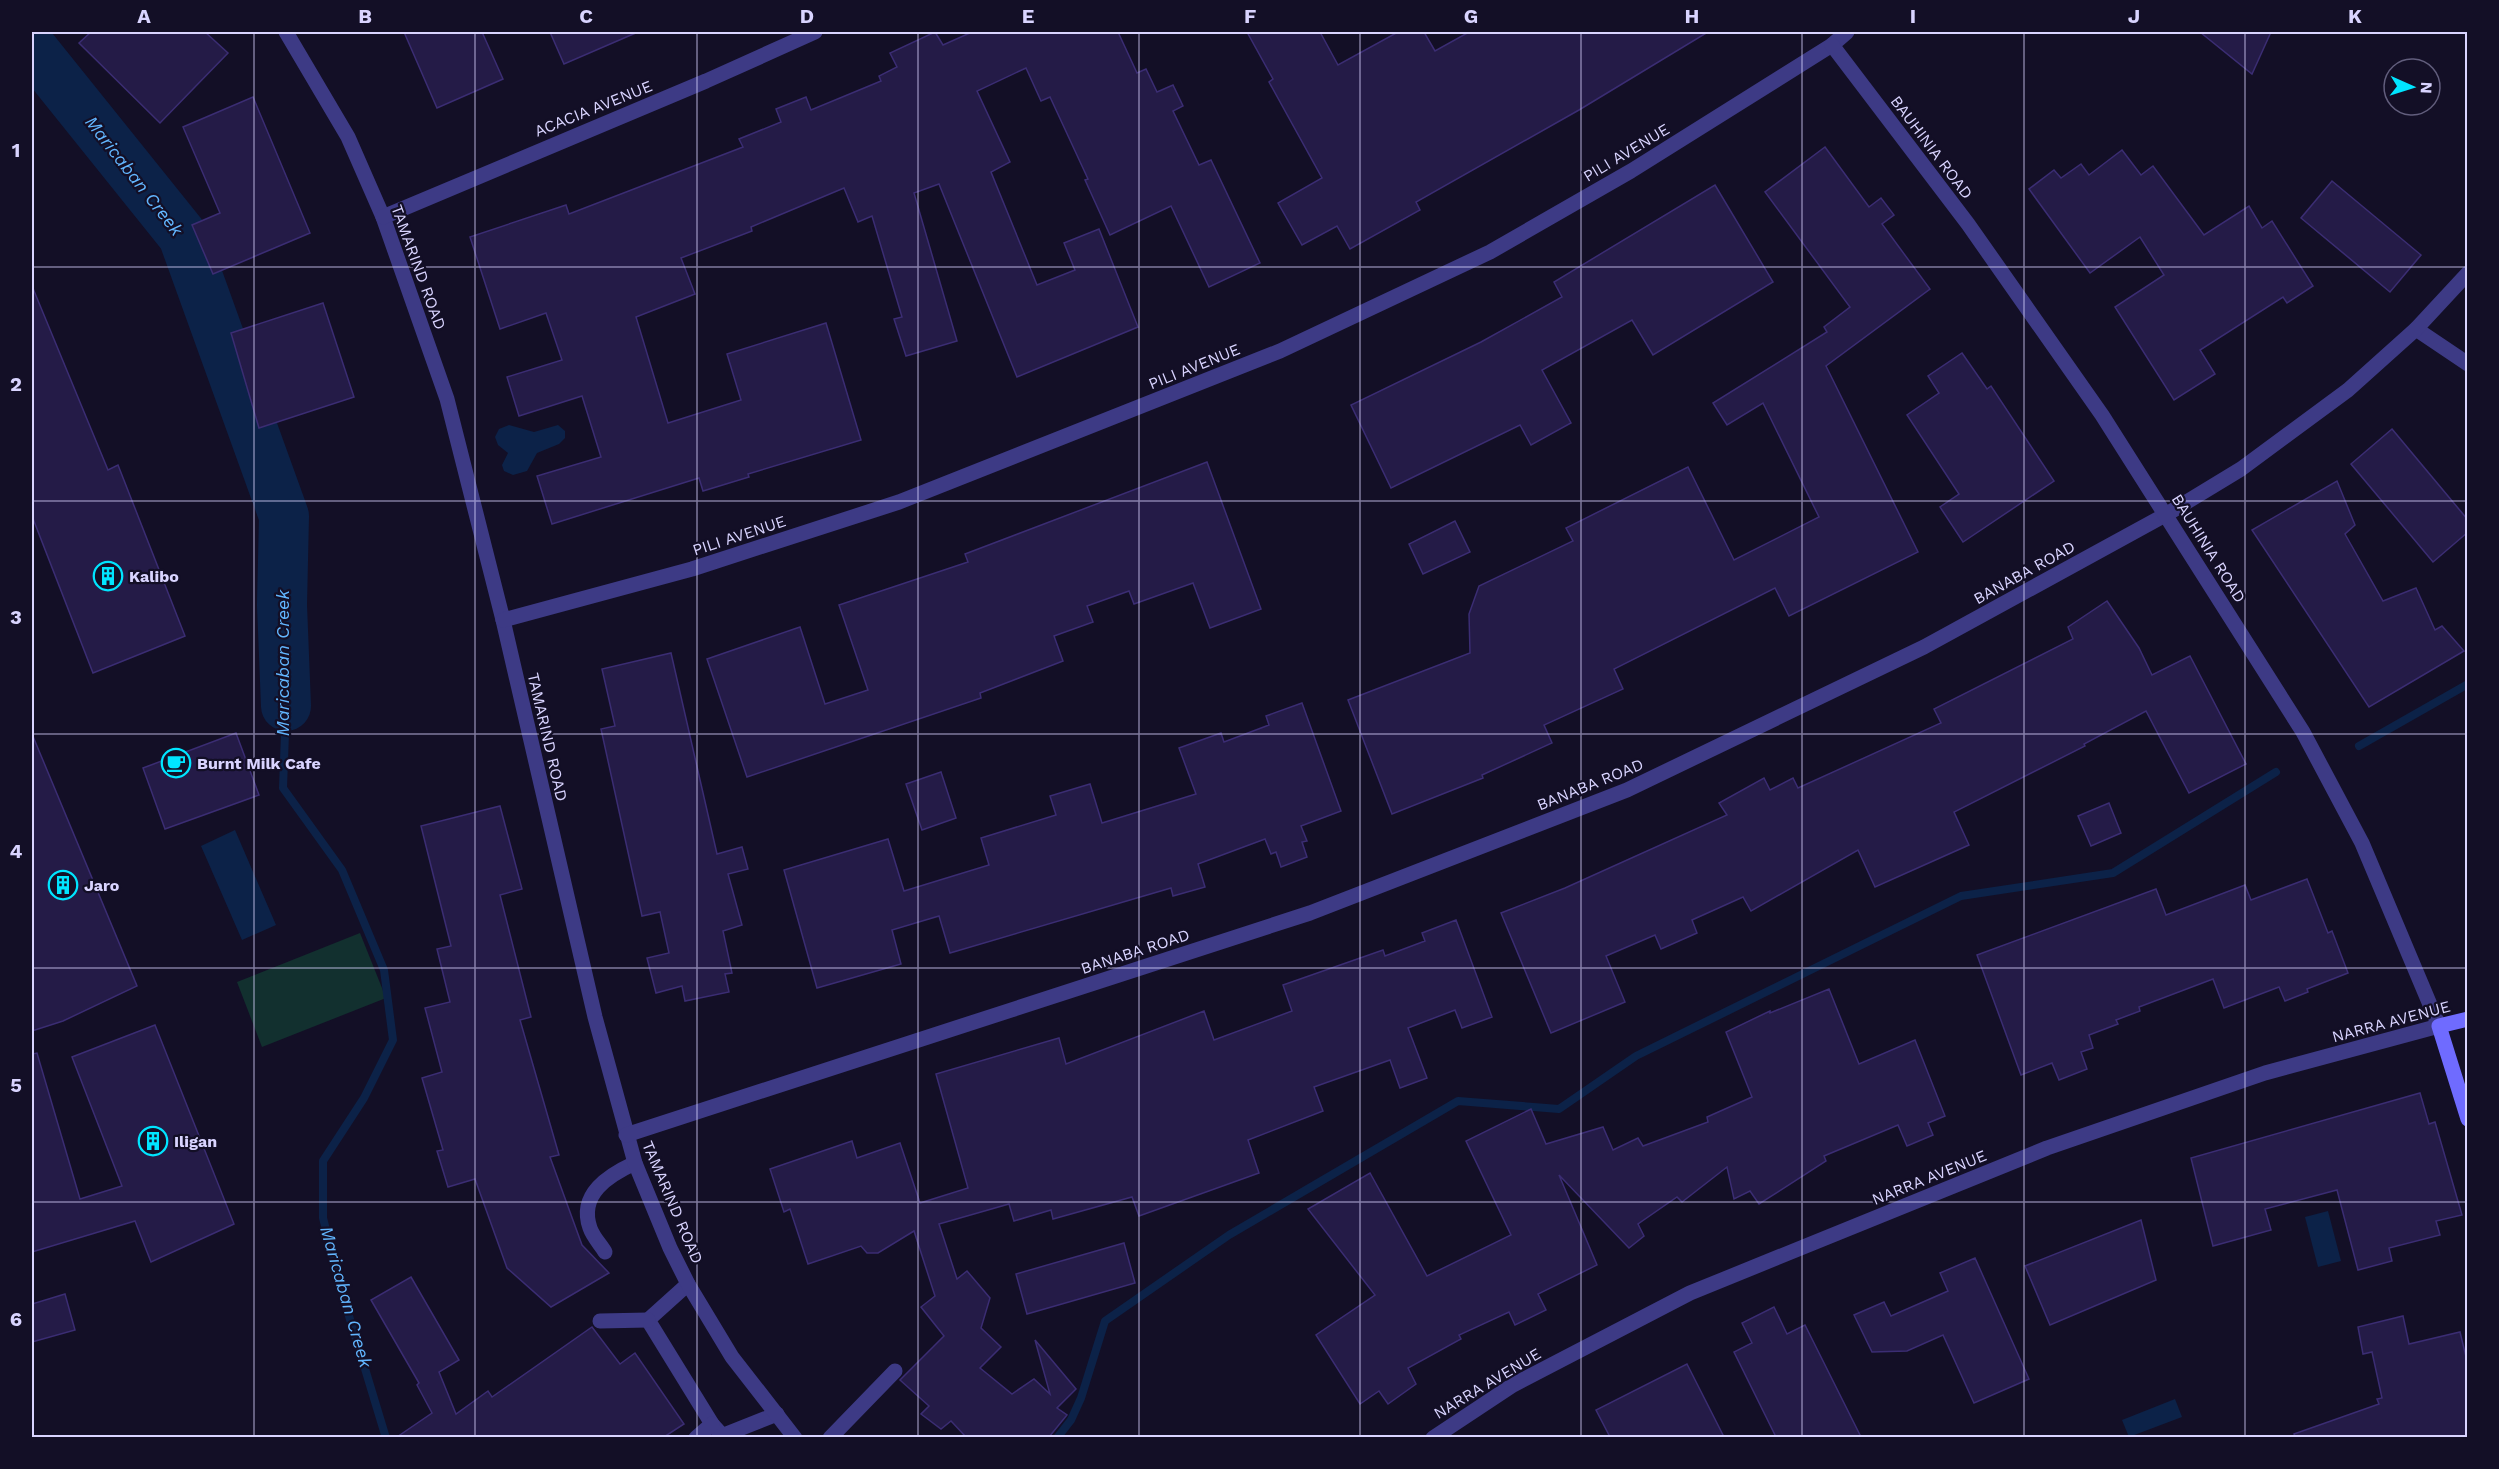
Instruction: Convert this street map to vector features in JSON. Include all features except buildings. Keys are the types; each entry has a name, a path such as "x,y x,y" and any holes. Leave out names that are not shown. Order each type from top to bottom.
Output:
{"street":[{"name":"TAMARIND ROAD","path":"286,32 348,137 383,217 447,399 503,621 595,1017 635,1163 670,1248 688,1284 732,1357 795,1437"},
{"name":"ACACIA AVENUE","path":"383,217 706,81 815,32"},
{"name":"PILI AVENUE","path":"503,621 692,569 898,502 1280,351 1490,252 1631,171 1832,45 1847,32"},
{"name":"BAUHINIA ROAD","path":"1832,45 1968,224 2102,415 2167,514 2303,732 2362,843 2439,1026 2468,1119"},
{"name":"BANABA ROAD","path":"626,1135 1311,913 1627,790 1924,647 2167,514 2241,469 2339,397 2416,329 2468,273"},
{"path":"2416,329 2468,364"},
{"name":"NARRA AVENUE","path":"1434,1437 1513,1385 1690,1293 2047,1148 2265,1073 2468,1019"},
{"path":"605,1252 590,1228 589,1207 595,1189 616,1172 635,1163"},
{"path":"600,1321 648,1320 688,1284"},
{"path":"648,1320 712,1424 721,1434 724,1435 777,1414"},
{"path":"830,1437 895,1371"},
{"path":"696,1437 712,1424"}],"green space":[{"path":"360,933 386,998 262,1047 237,982"}],"water":[{"path":"509,425 534,432 558,425 565,431 565,438 559,444 537,453 527,471 513,475 504,471 502,465 508,453 498,445 495,437 499,429"},
{"path":"235,830 276,925 242,940 201,846"},
{"path":"2328,1211 2341,1261 2318,1267 2305,1217"},
{"path":"2175,1399 2182,1417 2129,1437 2122,1420"}],"waterway":[{"name":"Maricaban Creek","path":"32,48 183,236 284,516 282,605 286,706"},
{"path":"2359,746 2468,684"},
{"name":"Maricaban Creek","path":"286,706 283,788 342,870 384,970 393,1040 364,1098 323,1161 323,1218 346,1306 386,1438"},
{"path":"1057,1438 1071,1420 1081,1398 1105,1321 1229,1235 1458,1101 1559,1109 1636,1056 1961,896 2113,873 2276,772"}],"place":[{"name":"Kalibo","path":"108,576"},
{"name":"Burnt Milk Cafe","path":"176,763"},
{"name":"Jaro","path":"63,885"},
{"name":"Iligan","path":"153,1141"}]}
